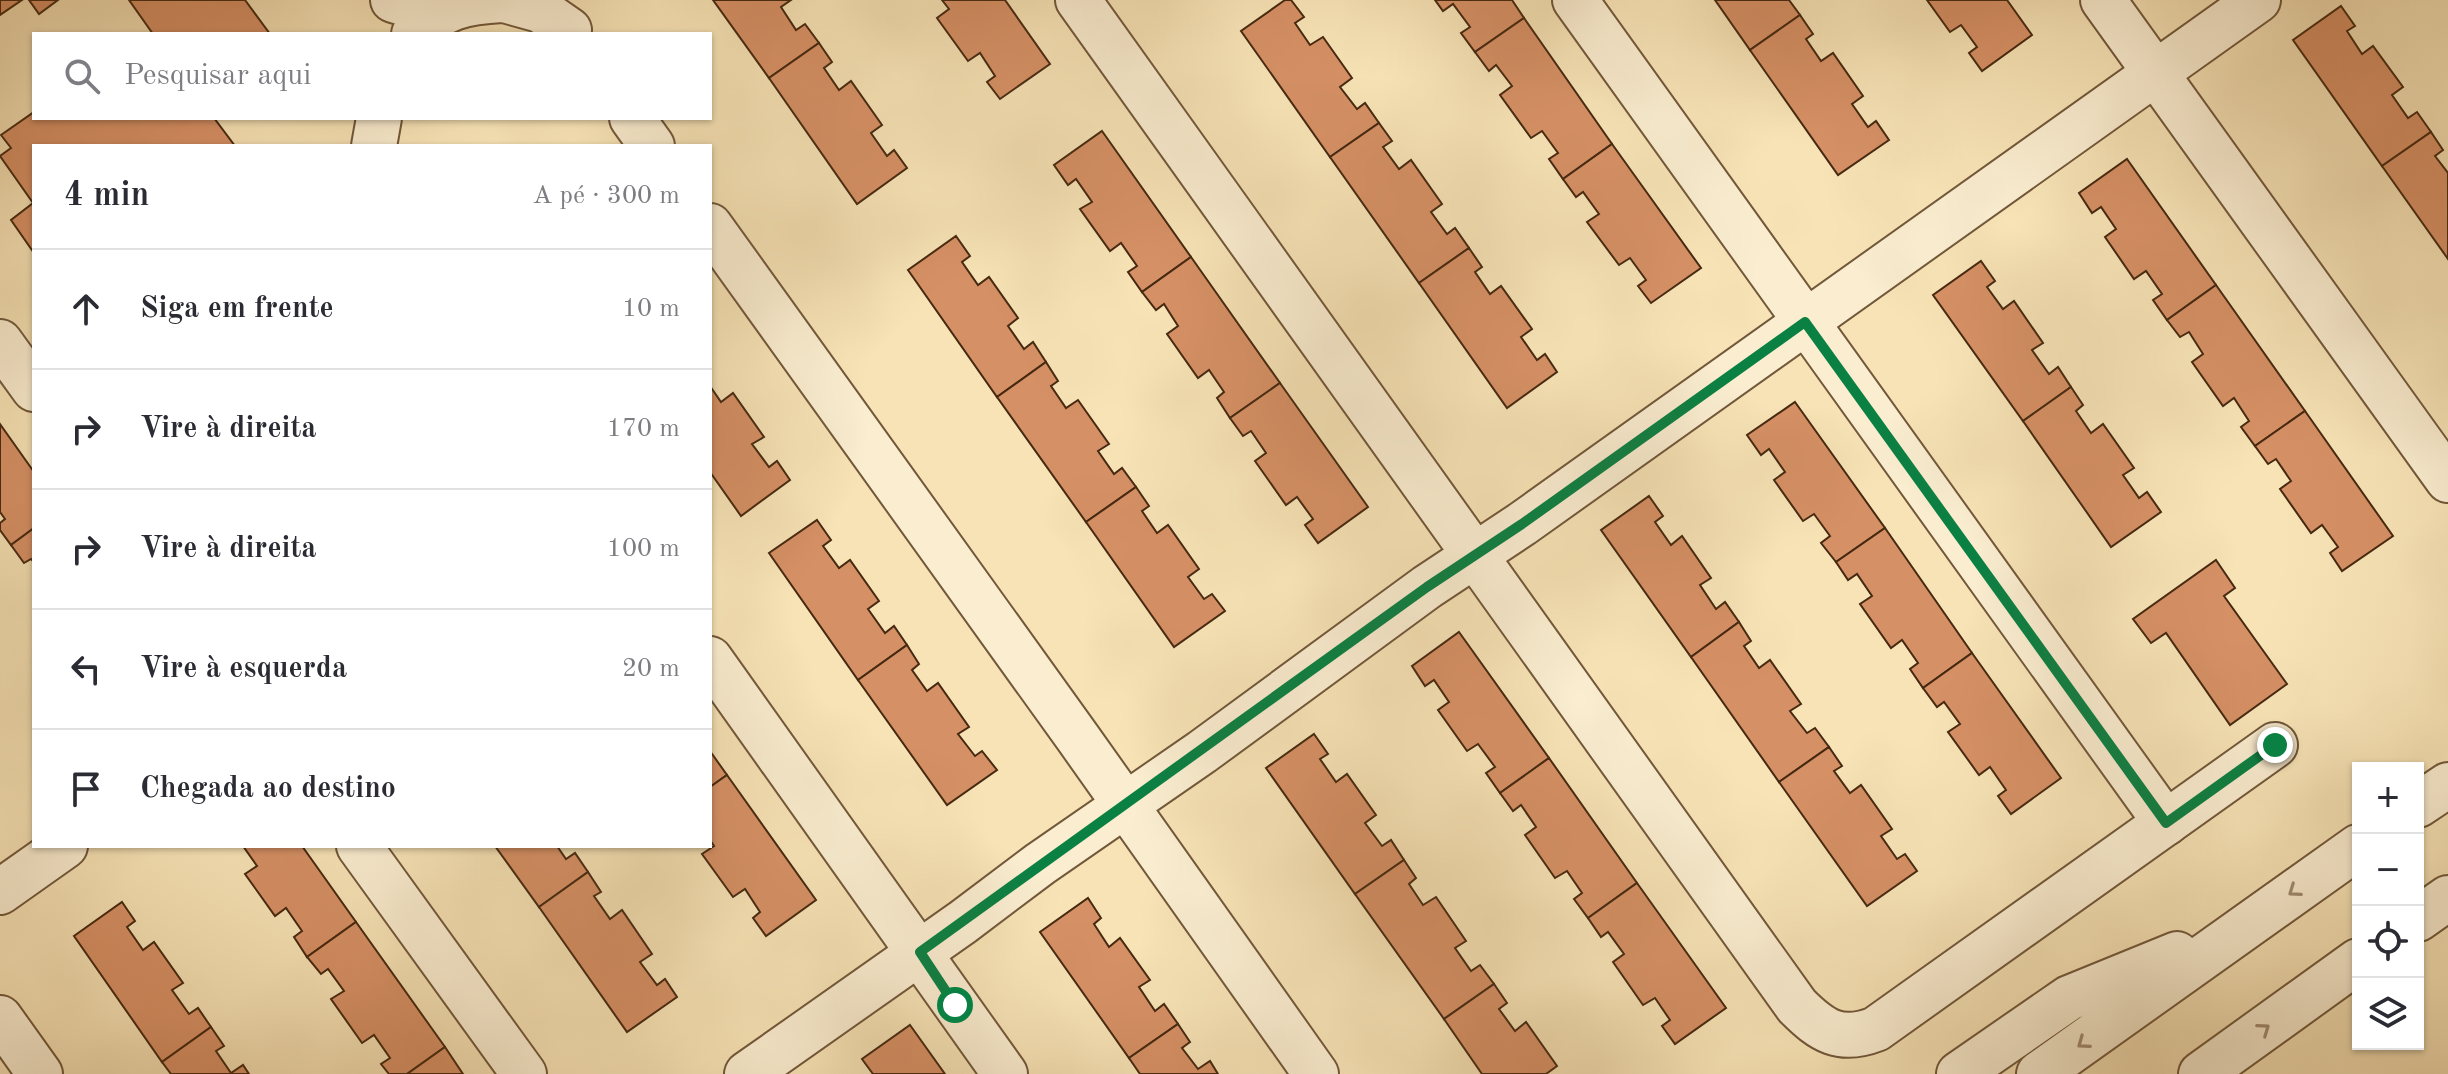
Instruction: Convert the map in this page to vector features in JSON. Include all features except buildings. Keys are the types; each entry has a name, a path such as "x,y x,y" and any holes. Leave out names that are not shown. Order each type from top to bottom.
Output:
{"street":[{"path":"402,14 432,17 467,2 503,0 540,10 563,21"},
{"path":"1078,0 1797,1006 1813,1021 1853,1037 1876,1029 2275,745"},
{"path":"1575,0 2166,823"},
{"path":"2103,0 2448,480"},
{"path":"747,1074 2258,0"},
{"path":"374,144 379,120"},
{"path":"633,120 651,144"},
{"path":"712,229 1316,1074"},
{"path":"0,342 32,386"},
{"path":"712,662 1005,1074"},
{"path":"2424,801 2448,785"},
{"path":"0,892 62,848"},
{"path":"360,848 524,1074"},
{"path":"2039,1074 2352,851"},
{"path":"2424,915 2448,898"},
{"path":"1959,1074 2069,998 2242,928"},
{"path":"2206,1071 2352,965"},
{"path":"0,1018 40,1074"}],"route":[{"path":"955,1005 920,952 1202,752 1427,587 1522,524 1805,322 2166,823 2275,745"}]}
